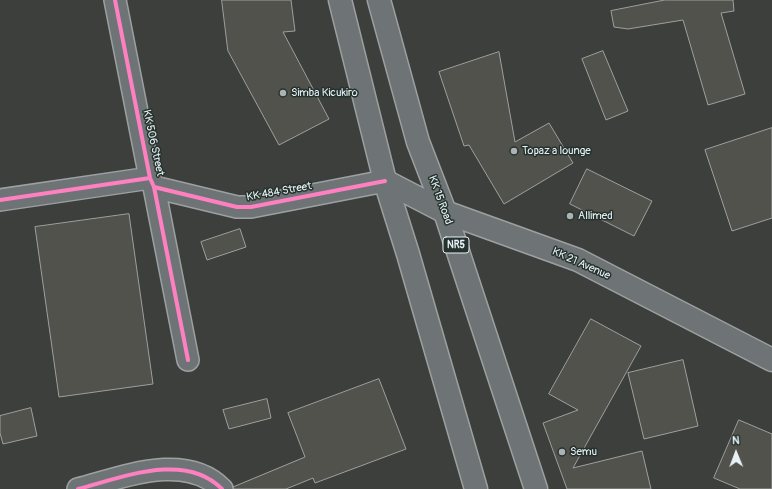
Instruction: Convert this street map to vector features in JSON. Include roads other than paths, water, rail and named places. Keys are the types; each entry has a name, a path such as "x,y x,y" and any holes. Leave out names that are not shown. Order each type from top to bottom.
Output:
{"main road":[{"path":"340,0 385,181 408,254 476,489"},
{"name":"KK 15 Road","path":"379,0 418,142 445,212 536,489"},
{"name":"KK 21 Avenue","path":"385,181 445,212 578,260 772,360"}],"street":[{"name":"KK 506 Street","path":"115,0 188,360"},
{"name":"KK 484 Street","path":"0,200 152,182 237,207 251,207 385,181"},
{"path":"78,489 165,469 195,472 215,482 222,489"}],"place":[{"name":"Simba Kicukiro","path":"283,93"},
{"name":"Topaz a lounge","path":"514,151"},
{"name":"Allimed","path":"570,216"},
{"name":"Semu","path":"562,452"}]}
